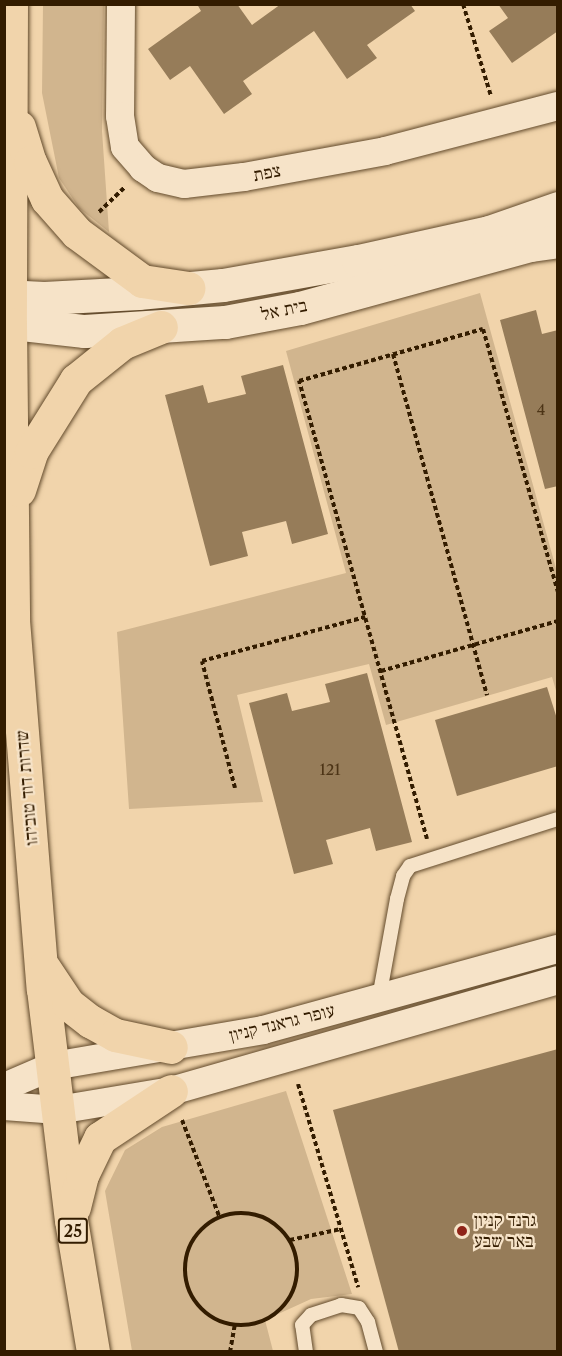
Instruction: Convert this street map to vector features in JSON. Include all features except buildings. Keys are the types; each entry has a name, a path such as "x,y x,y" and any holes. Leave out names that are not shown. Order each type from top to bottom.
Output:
{"highway":[{"name":"שדרות דוד טוביהו","path":"11,4 7,310 14,620 42,964 53,1066 71,1220 93,1352"},
{"path":"10,97 30,162 47,199 76,233 142,281 188,288"},
{"path":"12,514 31,452 76,380 122,344 161,327"},
{"path":"42,964 68,1004 90,1021 115,1035 171,1047"},
{"path":"71,1220 82,1175 100,1138 171,1091"}],"street":[{"name":"צפת","path":"121,4 120,117 125,147 135,161 158,178 184,184 244,177 385,151 499,124 558,106"},
{"name":"בית אל","path":"7,310 138,293 223,285 358,261 489,232 558,208"},
{"name":"בית אל","path":"7,310 84,331 225,322 300,308 531,245 558,241"},
{"name":"עופר גראנד קניון","path":"4,1087 53,1066 263,1030 558,949"},
{"name":"עופר גראנד קניון","path":"4,1106 58,1110 171,1091 558,980"}],"lane":[{"path":"379,998 397,899 403,876 410,866 557,819"},
{"path":"306,1352 302,1325 311,1315 341,1305 359,1308 368,1322 376,1352"}],"path":[{"path":"463,4 499,124"},
{"path":"96,214 123,188"},
{"path":"427,837 299,381 483,329 558,593"},
{"path":"393,354 487,695"},
{"path":"235,788 202,660 365,617"},
{"path":"381,671 558,621"},
{"path":"290,1056 368,1322"},
{"path":"171,1091 219,1216"},
{"path":"239,1212 260,1216 277,1225 290,1240 297,1258 298,1276 292,1295 280,1311 263,1321 235,1325 216,1320 200,1308 190,1292 185,1272 191,1243 203,1227 219,1216 239,1212"},
{"path":"290,1240 341,1229"},
{"path":"230,1352 235,1325"}],"shaded area":[{"path":"43,5 104,5 102,131 109,232 79,208 59,178 42,93"},
{"path":"480,293 557,572 557,694 552,677 386,725 369,664 237,695 263,802 129,809 117,632 346,573 286,351"},
{"path":"286,1091 352,1294 311,1299 265,1320 273,1351 132,1351 105,1191 125,1150 162,1127"}],"place":[{"name":"גרנד קניון באר שבע","path":"462,1231"}]}
